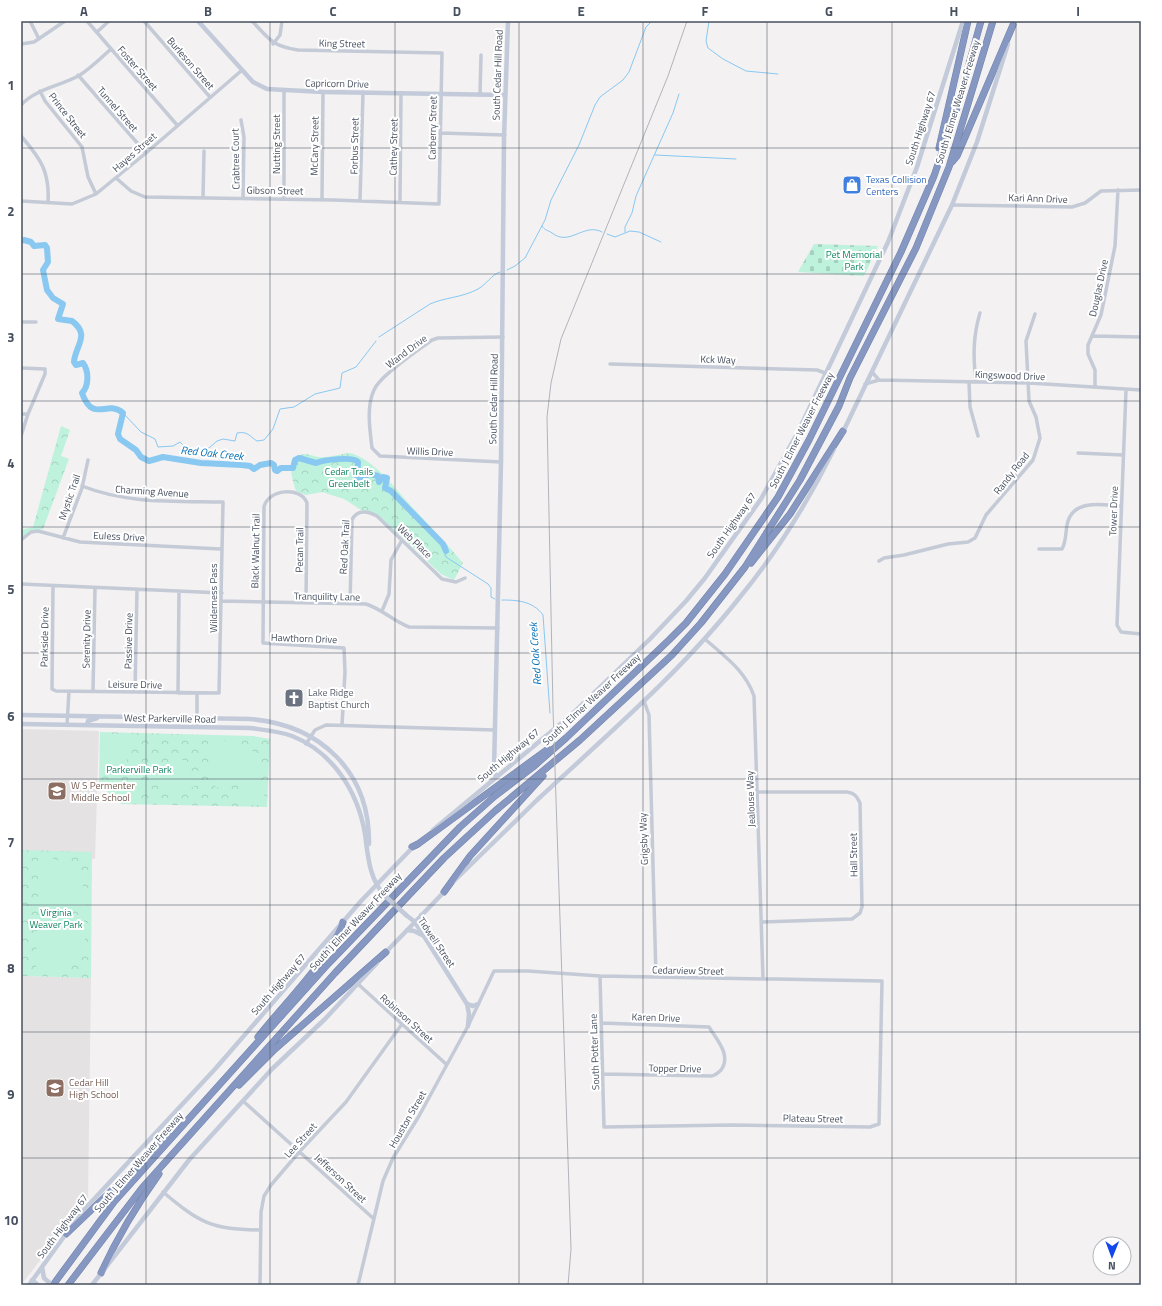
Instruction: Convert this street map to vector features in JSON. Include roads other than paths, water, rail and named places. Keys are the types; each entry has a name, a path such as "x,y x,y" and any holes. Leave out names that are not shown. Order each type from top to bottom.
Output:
{"highway":[{"path":"934,176 968,21"},
{"name":"South J Elmer Weaver Freeway","path":"52,1285 114,1202 328,964 445,842 495,796 533,767 606,702 633,673 686,623 725,574 764,518 809,440 901,252 934,176 956,111 981,21"},
{"name":"South J Elmer Weaver Freeway","path":"68,1285 125,1209 168,1158 335,973 444,858 495,811 548,768 672,655 701,623 745,566 800,480 832,420 850,378 916,248 949,167 993,21"},
{"path":"949,167 956,156 1014,23"},
{"path":"745,566 750,564 783,523 843,431"},
{"path":"412,847 513,773 566,738"},
{"path":"444,892 470,856 544,775 548,768"},
{"path":"244,1058 249,1048 328,951 340,932 343,922"},
{"path":"222,1099 235,1090 275,1050 386,952"},
{"path":"66,1234 169,1136 181,1128"},
{"path":"101,1273 122,1229 168,1158"}],"main road":[{"name":"Capricorn Drive","path":"198,21 241,71 253,82 268,89 323,92 505,95"},
{"name":"South Cedar Hill Road","path":"496,777 494,770 501,462 505,95 508,21"},
{"name":"South Highway 67","path":"29,1285 82,1212 216,1068 343,922 412,847 570,716 650,639 695,591 771,484 799,430 883,254 918,168 963,21"},
{"path":"92,1285 163,1192 194,1155 272,1069 324,1019 414,922 516,820 644,701 705,639 772,556 820,478 952,204 977,142 1014,23"},
{"name":"West Parkerville Road","path":"21,716 67,715 250,719 285,725 310,736"},
{"path":"87,725 88,721 93,719 117,716"},
{"path":"250,719 250,728"},
{"name":"West Parkerville Road","path":"21,724 250,728 284,734 306,744"},
{"name":"Tidwell Street","path":"310,736 336,755 357,785 365,804 369,823 368,854"},
{"name":"Tidwell Street","path":"306,744 334,766 351,791 362,821 372,876 376,885 385,896 414,922 426,940 467,1004 469,1014 468,1026"},
{"path":"421,915 421,926 426,940"},
{"path":"407,930 419,933 426,940"},
{"path":"467,1004 478,1004"},
{"path":"42,1267 44,1278 52,1285"},
{"path":"32,1280 38,1285"}],"street":[{"path":"30,21 39,39"},
{"path":"21,44 39,39 65,21"},
{"name":"Foster Street","path":"87,21 177,125"},
{"path":"97,32 109,21"},
{"name":"Burleson Street","path":"144,21 210,97"},
{"path":"252,21 273,44 280,35 282,21"},
{"name":"King Street","path":"273,44 281,48 298,50 442,53"},
{"path":"21,105 26,99 40,91 78,75 111,49"},
{"name":"Carberry Street","path":"439,204 442,53"},
{"path":"480,95 481,55"},
{"name":"Hayes Street","path":"21,201 72,204 96,194 241,71"},
{"name":"Tunnel Street","path":"78,75 146,153"},
{"name":"Nutting Street","path":"284,90 284,198"},
{"name":"Prince Street","path":"40,91 45,101 82,147 88,177 96,194"},
{"name":"McCary Street","path":"322,199 323,92"},
{"name":"Forbus Street","path":"360,201 363,92"},
{"name":"Cathey Street","path":"400,202 401,93"},
{"name":"Crabtree Court","path":"241,120 244,137 243,198"},
{"path":"440,133 505,135"},
{"path":"21,136 38,156 44,168 49,190 48,203"},
{"path":"203,198 204,151"},
{"name":"Gibson Street","path":"116,178 131,192 145,197 284,198 439,204"},
{"name":"Douglas Drive","path":"1095,386 1095,370 1088,354 1088,345 1101,315 1115,246 1118,190"},
{"name":"Kari Ann Drive","path":"952,204 1072,207 1085,203 1101,191 1141,190"},
{"path":"976,382 974,341 980,313"},
{"name":"Randy Road","path":"879,561 884,558 904,556 948,544 968,542 975,538 986,515 1009,490 1037,452 1040,431 1029,401 1026,341 1035,314"},
{"path":"21,322 36,322"},
{"path":"1093,336 1141,337"},
{"name":"Wand Drive","path":"371,438 370,410 374,388 427,343 438,338 503,337"},
{"name":"Kck Way","path":"610,364 817,370 825,373"},
{"path":"21,368 45,369 44,380 28,414 21,436"},
{"path":"872,372 879,380"},
{"name":"Kingswood Drive","path":"865,385 879,380 1029,383 1141,390"},
{"path":"969,382 970,407 978,436"},
{"name":"Tower Drive","path":"1126,390 1117,625 1121,632 1141,634"},
{"path":"21,414 28,414"},
{"name":"Willis Drive","path":"371,438 372,448 380,456 501,462"},
{"path":"1078,453 1123,455"},
{"name":"Mystic Trail","path":"63,538 82,486 88,460"},
{"name":"Charming Avenue","path":"82,486 101,494 129,499 223,502"},
{"name":"Black Walnut Trail","path":"263,643 265,501 269,496 281,492 298,493 304,498"},
{"name":"Pecan Trail","path":"304,498 308,508 306,603"},
{"name":"Wilderness Pass","path":"219,693 223,502"},
{"path":"1039,549 1062,548 1066,542 1068,520 1077,509 1090,504 1121,506"},
{"name":"Web Place","path":"354,515 359,512 373,514 442,579 456,582 465,578"},
{"name":"Red Oak Trail","path":"350,604 352,520 354,515"},
{"name":"Euless Drive","path":"21,540 31,532 38,531 80,542 221,549"},
{"path":"382,611 389,594 391,560 402,540"},
{"path":"21,584 222,593"},
{"name":"Parkside Drive","path":"52,689 53,586"},
{"name":"Serenity Drive","path":"93,691 95,588"},
{"name":"Passive Drive","path":"135,692 137,589"},
{"path":"178,693 179,591"},
{"name":"Tranquility Lane","path":"222,602 366,604 382,611 399,623 409,626 498,628"},
{"name":"Jealouse Way","path":"705,639 741,670 751,689 755,704 763,979"},
{"name":"Hawthorn Drive","path":"263,643 344,648 345,672 342,725"},
{"name":"Leisure Drive","path":"52,689 69,691 197,694 219,693"},
{"path":"67,725 69,691"},
{"path":"197,694 197,727"},
{"name":"Grigsby Way","path":"644,701 649,715 656,977"},
{"path":"306,744 310,736 320,727 342,725 495,730"},
{"name":"Hall Street","path":"757,792 847,792 853,793 860,803 862,907 860,914 852,919 762,922"},
{"name":"Cedarview Street","path":"494,971 521,971 600,976 882,981"},
{"name":"Houston Street","path":"358,1285 383,1181 468,1026 494,971"},
{"name":"South Potter Lane","path":"600,976 604,1127"},
{"name":"Plateau Street","path":"604,1127 732,1125 870,1127 879,1124 882,981"},
{"name":"Robinson Street","path":"358,984 446,1064"},
{"name":"Karen Drive","path":"602,1023 710,1027"},
{"name":"Lee Street","path":"260,1285 261,1212 264,1196 270,1185 346,1102 402,1024"},
{"name":"Topper Drive","path":"603,1074 714,1076 724,1065 724,1054 722,1046 710,1027"},
{"name":"Jefferson Street","path":"243,1101 374,1219"},
{"path":"163,1192 187,1213 208,1224 230,1229 261,1230"}],"waterway":[{"path":"507,270 525,258 545,220 551,200 579,145 595,105 600,97 623,80 629,72 646,27 652,21"},
{"path":"709,21 706,41 708,48 723,59 746,71 778,74"},
{"path":"625,232 625,227 632,213 636,196 673,113 679,94"},
{"path":"655,155 736,159"},
{"path":"542,226 545,230 559,237 571,236 589,230 602,232"},
{"path":"607,234 615,237 630,231 639,232 661,242"},
{"name":"Red Oak Creek","path":"21,241 24,240 31,242 34,246 45,245 47,248 48,262 43,270 47,290 53,298 63,304 58,319 72,321 78,326 80,331 81,336 74,362 76,365 83,363 85,366 87,383 82,393 86,402 91,407 96,409 112,408 123,413 118,434 120,439 136,450 141,457 149,461 163,457 201,463 250,466 254,469 260,465 271,463 277,471 281,468 293,468 295,460 299,458 316,463 338,459 355,460 358,462 357,479 370,474 378,476 379,482 383,477 387,478 385,488 391,491 443,544 446,551"},
{"path":"379,337 430,304 472,292 500,272"},
{"path":"123,413 141,432 155,439 158,447 173,446 180,442 183,445 182,450 188,453 209,448 217,441 223,439 235,441 237,433 246,433 257,441 264,440 273,429 280,409 294,407 315,394 340,388 342,373 356,367 376,341"},
{"name":"Red Oak Creek","path":"446,551 446,557 488,584 491,588 491,597 495,599"},
{"name":"Red Oak Creek","path":"502,600 513,600 530,604 539,610 543,615 550,713"}],"railway":[{"path":"568,1285 571,1249 553,709 547,417 551,383 561,339 668,76 687,21"}],"place":[{"name":"Texas Collision Centers","path":"852,185"},
{"name":"Lake Ridge Baptist Church","path":"294,698"},
{"name":"W S Permenter Middle School","path":"57,791"},
{"name":"Cedar Hill High School","path":"55,1088"}],"park label":[{"name":"Pet Memorial Park","path":"854,260"},
{"name":"Cedar Trails Greenbelt","path":"349,476"},
{"name":"Parkerville Park","path":"139,769"},
{"name":"Virginia Weaver Park","path":"56,918"}]}
